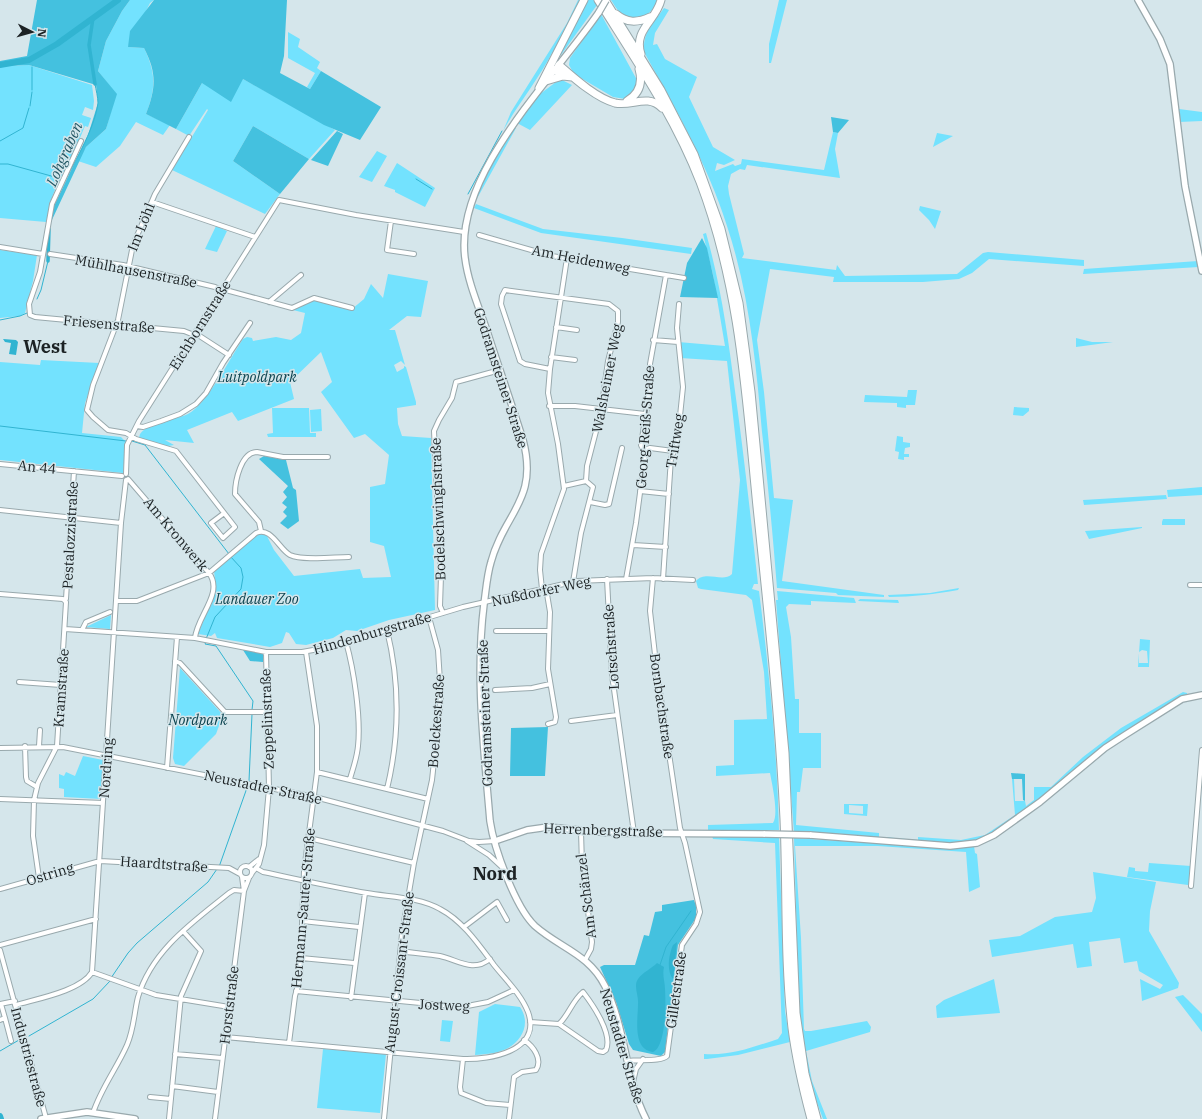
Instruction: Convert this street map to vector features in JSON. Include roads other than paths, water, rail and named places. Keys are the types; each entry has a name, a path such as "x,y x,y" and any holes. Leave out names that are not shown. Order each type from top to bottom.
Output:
{"highway":[{"path":"539,88 584,0"},
{"path":"598,0 668,114 691,161 716,230 728,274 740,343 780,746 791,1015 799,1070 811,1119"},
{"path":"605,0 617,31"},
{"path":"605,0 644,62 683,130 708,189 729,256 743,321 753,404 786,753 796,1013 805,1074 817,1119"},
{"path":"644,62 640,51 640,37 643,29 658,8 661,0"},
{"path":"613,12 623,19 632,22 643,20 652,16"},
{"path":"620,104 632,98 640,87 640,73 636,62"},
{"path":"557,67 563,76"},
{"path":"557,67 607,99 620,104 643,100 650,101 658,104 668,114"},
{"path":"546,81 563,76 572,77"}],"street":[{"name":"Godramsteiner Straße","path":"495,841 491,829 480,672 484,603 492,557 521,500 527,475 524,446 467,272 464,252 464,232 472,197 518,116 599,12 605,0"},
{"path":"1138,0 1160,39 1170,64 1185,186 1202,271"},
{"name":"Im Löhl","path":"129,439 126,433 108,430 87,411 93,386 117,325 127,266 133,244 157,190 190,137"},
{"path":"0,247 43,254 50,210 62,181 82,141"},
{"name":"Eichbornstraße","path":"124,475 129,439 279,200 391,221"},
{"path":"152,202 255,237"},
{"path":"414,254 387,250 391,221 464,232"},
{"name":"Am Heidenweg","path":"478,235 499,239 542,253 684,278"},
{"name":"Friesenstraße","path":"43,254 38,277 28,309 30,315 35,317 184,331 194,334 228,355"},
{"name":"Mühlhausenstraße","path":"50,254 127,266 215,287 292,308 314,298 352,308"},
{"path":"548,724 555,722 556,717 547,659 550,612 540,570 542,550 563,496 564,486 558,444 549,406 548,393 550,369 567,258"},
{"path":"269,302 301,275"},
{"name":"Georg-Reiß-Straße","path":"626,579 633,544 645,455 642,445 653,340 666,275"},
{"path":"550,369 525,364 520,361 502,308 502,296 505,290 510,289 561,297"},
{"name":"Walsheimer Weg","path":"561,297 610,304 618,310 618,322 608,361 601,409 587,466 586,481"},
{"name":"Triftweg","path":"663,579 671,458 677,445 683,386 677,328 680,304"},
{"path":"137,426 142,427 161,421 180,414 192,406 206,393 228,355 250,324"},
{"path":"556,327 577,330"},
{"path":"653,340 678,342"},
{"path":"552,357 574,360"},
{"name":"Bodelschwinghstraße","path":"443,613 440,603 441,576 434,431 452,398 456,382 500,370"},
{"path":"549,406 601,409 645,414"},
{"path":"129,439 176,451 223,514 235,527 223,538 211,523 223,514"},
{"path":"590,502 605,505 609,504 622,448"},
{"path":"644,450 650,448 673,451"},
{"path":"261,531 259,522 235,494 236,480 246,457 252,452 283,457 328,457"},
{"name":"An 44","path":"0,464 124,475"},
{"name":"Pestalozzistraße","path":"65,629 74,471"},
{"path":"124,475 127,480"},
{"name":"Nordring","path":"92,972 121,523 127,480"},
{"name":"Am Kronwerk","path":"127,480 209,572 214,581 214,588 198,625 195,638"},
{"path":"564,486 586,481 593,487 582,528 573,582"},
{"path":"640,491 669,494"},
{"path":"0,510 121,523"},
{"path":"117,601 136,601 209,572 256,533 261,531 268,533 283,549 294,556 349,557"},
{"path":"633,544 666,547"},
{"name":"Nußdorfer Weg","path":"484,603 573,582 607,579 653,578 693,580"},
{"name":"Bornbachstraße","path":"653,578 650,611 656,672 682,833"},
{"name":"Lotschstraße","path":"607,579 610,645 617,715 634,833"},
{"path":"1190,585 1202,585"},
{"path":"0,594 66,601"},
{"name":"Hindenburgstraße","path":"65,629 195,638 266,652 306,652 346,642 443,613 484,603"},
{"path":"82,630 86,622 110,612"},
{"name":"Boelckestraße","path":"421,825 428,800 434,762 441,685 438,650 430,617"},
{"name":"Kramstraße","path":"57,746 65,629"},
{"path":"386,789 395,753 397,716 396,675 387,630"},
{"path":"496,631 549,631"},
{"path":"167,768 177,637"},
{"path":"346,642 355,686 358,739 357,754 350,779"},
{"name":"Zeppelinstraße","path":"252,873 260,858 265,839 269,788 266,652"},
{"name":"Hermann-Sauter-Straße","path":"289,1043 296,991 300,978 304,880 317,772 317,726 306,652"},
{"path":"175,661 180,663 224,711 267,712"},
{"path":"19,682 61,685"},
{"path":"495,690 532,688 550,684"},
{"name":"Herrenbergstraße","path":"495,841 538,828 558,828 581,831 634,833 810,835 945,846 977,843 994,835 1040,802 1105,748 1182,699 1202,695"},
{"path":"571,721 617,715"},
{"path":"39,746 40,730"},
{"path":"25,746 27,781 37,787"},
{"path":"39,878 34,842 34,800 37,787 57,746"},
{"name":"Neustadter Straße","path":"0,748 57,746 314,797 421,825 465,840 479,842 495,841 504,870 518,901 529,918 541,930 585,960 599,975 610,997 633,1082 646,1119"},
{"path":"1191,886 1202,750"},
{"path":"317,772 350,779 428,800"},
{"path":"0,800 103,803"},
{"name":"August-Croissant-Straße","path":"384,1119 400,951 407,900 421,825"},
{"name":"Am Schänzel","path":"581,831 582,866 592,942 591,949 585,960"},
{"name":"Gilletstraße","path":"643,1059 660,1060 665,1058 669,1048 682,945 696,924 700,912 682,833"},
{"path":"308,838 414,863"},
{"name":"Neustadter Straße","path":"465,840 489,855 504,870"},
{"path":"249,878 241,875 243,867 249,867 260,858"},
{"name":"Ostring","path":"0,889 100,861"},
{"name":"Haardtstraße","path":"100,861 212,868 243,867"},
{"path":"249,867 252,873"},
{"name":"Haardtstraße","path":"229,868 241,875"},
{"path":"225,1037 463,1059 488,1058 502,1055 510,1051 524,1040 528,1033 530,1022 526,1008 514,990 464,927 437,907 263,872 256,868"},
{"name":"Horststraße","path":"215,1119 244,891 252,873"},
{"name":"Horststraße","path":"241,875 244,891"},
{"path":"93,1113 102,1090 128,1042 141,991 157,957 232,891 244,891"},
{"path":"351,998 354,963 365,893"},
{"path":"464,927 497,902 507,920"},
{"path":"0,945 96,919"},
{"path":"302,921 359,927"},
{"path":"169,1119 180,1000 186,983 202,951 184,932"},
{"name":"Industriestraße","path":"0,950 15,1003 43,1119"},
{"path":"400,951 441,957 470,966 481,964 490,959"},
{"path":"301,958 354,963"},
{"path":"11,1041 2,1019 0,1004 15,1003 67,989 86,978 92,972 141,991 180,1000 229,1007"},
{"name":"Jostweg","path":"296,991 394,1002 469,1007 492,1001 514,990"},
{"path":"530,1022 559,1024 598,1051 603,1052 606,1050 608,1042 604,1026 583,992 574,1001 567,1015 559,1024"},
{"path":"509,1119 515,1076 522,1072 534,1070 538,1066 536,1054 524,1040"},
{"path":"175,1054 222,1058"},
{"path":"463,1059 460,1087 461,1093 486,1103 510,1105"},
{"path":"628,1061 643,1059"},
{"path":"633,1082 636,1068 643,1059"},
{"path":"172,1086 218,1092"},
{"path":"150,1097 171,1099"},
{"path":"43,1119 93,1113 135,1119"}],"waterway":[{"path":"0,65 29,60 57,44 118,0"},
{"name":"Lohgraben","path":"93,18 89,45 95,84"},
{"path":"32,67 32,90"},
{"name":"Lohgraben","path":"60,191 82,148 96,114 98,103 95,84"},
{"path":"30,106 32,92"},
{"path":"0,141 23,128 29,108"},
{"path":"468,194 502,131"},
{"path":"0,164 8,164 62,179"},
{"path":"416,179 432,189"},
{"name":"Lohgraben","path":"48,261 49,229"},
{"name":"Lohgraben","path":"37,299 41,290 48,261"},
{"name":"Lohgraben","path":"0,320 27,313"},
{"path":"0,426 126,441"},
{"path":"132,441 145,445 229,554"},
{"path":"206,639 215,617 241,589 243,577 241,568 230,556"},
{"path":"206,642 205,644 216,646 253,701 252,710"},
{"path":"249,781 252,714"},
{"path":"219,867 248,785"},
{"path":"887,838 916,841"},
{"path":"920,841 936,842"},
{"path":"111,978 128,953 137,943 208,882 217,869"},
{"path":"660,965 666,947 691,911"},
{"path":"29,1036 93,999 110,981"},
{"path":"0,1051 19,1040"}],"district":[{"name":"West","path":"45,346"},
{"name":"Nord","path":"495,873"}],"park label":[{"name":"Luitpoldpark","path":"257,377"},
{"name":"Landauer Zoo","path":"257,599"},
{"name":"Nordpark","path":"198,720"}]}
